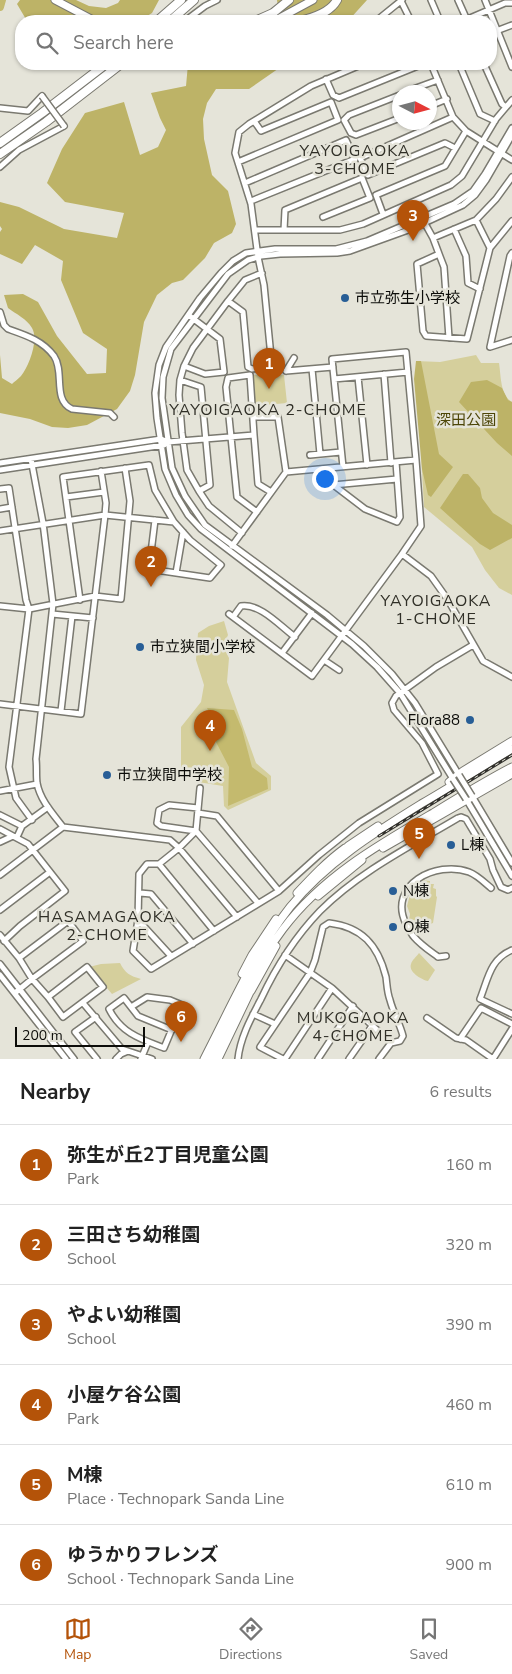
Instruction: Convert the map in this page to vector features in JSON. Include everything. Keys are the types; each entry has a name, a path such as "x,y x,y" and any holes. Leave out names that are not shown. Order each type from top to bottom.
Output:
{"highway":[{"path":"164,15 181,0"},
{"path":"177,15 194,0"},
{"path":"268,15 289,0"},
{"path":"318,15 329,9 338,0"},
{"path":"0,142 97,70"},
{"path":"0,154 46,122 113,70"}],"main road":[{"path":"55,0 84,15"},
{"path":"285,15 313,0"},
{"path":"199,1059 252,955 270,927 316,872 369,831 512,741"},
{"path":"300,897 346,853 378,831 512,749"},
{"path":"211,1059 260,964 284,928 305,902 355,860 512,767"},
{"path":"329,880 512,774"},
{"path":"241,976 311,880 345,848"},
{"path":"218,1059 251,991 276,947 291,926 320,894 362,860"},
{"path":"204,1059 264,943"},
{"path":"251,991 260,964"}],"street":[{"path":"193,15 217,0"},
{"path":"431,0 437,15"},
{"path":"458,0 463,15"},
{"path":"485,0 491,15"},
{"path":"386,15 402,1 408,15"},
{"path":"477,15 512,1"},
{"path":"512,25 497,30 512,67"},
{"path":"228,301 243,312 248,367 252,369 272,367 262,273 257,251 251,201 235,153 239,132 311,86 348,70"},
{"path":"326,79 333,95 340,98 408,70"},
{"path":"434,70 454,117 466,130 512,160"},
{"path":"462,70 480,114 495,121"},
{"path":"487,70 502,104 506,107"},
{"path":"424,85 438,80"},
{"path":"0,108 28,111 42,96 64,126 19,150 0,167"},
{"path":"392,98 349,115 344,120 351,133 356,136 392,121"},
{"path":"437,103 447,99"},
{"path":"255,230 340,230 363,224 450,185 462,176 495,121 512,100"},
{"path":"238,162 338,120 331,102 261,131 254,121"},
{"path":"454,117 360,158 368,174 445,143 455,148"},
{"path":"500,152 512,128"},
{"path":"383,214 376,195 445,166 466,130"},
{"path":"402,691 364,646 205,525 185,496 172,468 162,398 163,377 171,349 216,279 233,261 246,253 257,251 275,249 336,249 367,241 423,220 454,204 472,191 512,135"},
{"path":"245,183 346,140 355,160 251,201"},
{"path":"433,238 476,220 496,199 512,177"},
{"path":"284,230 285,210 362,178 370,198 324,217"},
{"path":"423,220 433,238 444,267 449,338"},
{"path":"423,220 411,229 350,251 280,254 258,257 248,260 228,274 166,347 159,365 155,393 165,469 176,495 188,515 201,530 342,636 415,703 456,777 512,863"},
{"path":"476,220 490,248"},
{"path":"439,254 417,264 422,330 426,336 467,339 490,248 512,221"},
{"path":"454,229 466,256 468,283 480,289"},
{"path":"512,253 490,347 512,340"},
{"path":"242,533 209,506 198,491 187,470 179,395 180,380 184,366 193,348 228,301 245,280 262,273"},
{"path":"0,312 4,324 8,328 40,342 54,357 58,371 60,392 68,406 72,409 110,413 114,417"},
{"path":"184,366 205,374 224,372 220,339 191,317"},
{"path":"295,636 257,608 246,605 241,606 231,615 312,676 421,526 406,352 332,359 343,467"},
{"path":"294,358 286,371 333,368"},
{"path":"312,369 320,454"},
{"path":"334,379 408,372"},
{"path":"325,469 327,480 332,485 365,508 397,522 400,517 397,479 393,463 384,374"},
{"path":"257,512 237,497 226,387 228,378 250,375 258,484 271,492"},
{"path":"358,377 368,465"},
{"path":"180,380 201,387 210,485 198,491"},
{"path":"253,418 278,417 289,472"},
{"path":"0,463 161,439 168,442 254,435"},
{"path":"0,470 162,446 168,442"},
{"path":"310,455 341,452"},
{"path":"31,459 53,604 36,759 37,784 48,807 63,827"},
{"path":"230,551 271,492 289,472 416,460"},
{"path":"80,600 63,477 148,464 156,490 174,522 200,550 221,565 210,578 149,569 155,520"},
{"path":"0,606 29,609 95,596 121,599 130,501 125,468"},
{"path":"0,704 81,714 106,503 101,472"},
{"path":"332,485 397,479"},
{"path":"0,489 9,488 29,609 9,767 16,798 32,820"},
{"path":"66,497 104,492"},
{"path":"0,509 12,507"},
{"path":"0,530 105,515 174,522"},
{"path":"176,573 183,532"},
{"path":"402,554 431,576 448,600 483,661 512,677"},
{"path":"282,653 312,613"},
{"path":"52,614 93,618"},
{"path":"61,711 72,616"},
{"path":"200,788 196,831 159,864 146,864 139,874 138,920 133,951 151,969 279,891 359,822 438,774 422,742 392,706 394,699 402,691 436,667 473,645"},
{"path":"324,660 339,670"},
{"path":"0,791 37,784"},
{"path":"469,798 512,876"},
{"path":"258,903 196,831 160,826 157,823 159,810 169,805 217,816 279,891"},
{"path":"0,842 15,837 22,826 48,807"},
{"path":"0,815 22,826"},
{"path":"238,1059 239,1047 253,1014 285,955 320,912 343,890 374,869 461,817 466,819 490,859 501,887 508,890 512,888"},
{"path":"0,875 63,827 170,840 179,848 237,918"},
{"path":"0,829 28,844 65,891 4,940"},
{"path":"159,864 214,931"},
{"path":"446,956 438,957 413,937 402,912 402,900 406,890 415,881 433,871 452,868 470,872 480,878 490,888"},
{"path":"0,910 50,872"},
{"path":"140,893 151,894 193,944"},
{"path":"138,920 171,956"},
{"path":"17,991 83,942 68,921 19,958"},
{"path":"332,988 284,1059 260,1047 310,973 323,927 329,923 340,924 356,930 366,938 377,952 386,978 389,998 402,1031 403,1036 400,1041 391,1043 379,1059"},
{"path":"0,935 63,1017 103,988 86,967 48,997"},
{"path":"512,950 504,953 495,961 480,999 512,1014"},
{"path":"285,955 332,988 391,1043"},
{"path":"0,964 66,1059"},
{"path":"0,974 17,991 74,1059"},
{"path":"131,1007 147,998 170,1000 182,1004 172,1030 164,1048 125,1031 115,1020 109,1008 124,998 131,1007 138,1016 172,1030"},
{"path":"83,1003 122,1049 152,1059"},
{"path":"318,1059 353,1006"},
{"path":"460,1038 481,1008 512,1024"},
{"path":"253,1014 275,1024"},
{"path":"96,1018 76,1032 97,1059"},
{"path":"427,1018 456,1038 466,1040 493,1059 512,1029"},
{"path":"349,1059 372,1026"},
{"path":"142,1057 148,1042"},
{"path":"116,1059 128,1051"}],"green space":[{"name":"深田公園","path":"476,355 481,363 499,363 503,390 512,402 512,595 499,588 485,570 472,547 424,507 416,361 440,362"},
{"path":"252,375 284,375 287,403 255,406"},
{"path":"224,621 228,635 223,646 229,658 227,682 256,763 271,776 271,790 228,810 224,806 223,786 198,782 181,767 181,727 201,702 204,685 196,660 198,633 209,626"},
{"path":"422,880 430,881 430,884 434,884 433,888 436,889 437,897 433,923 426,925 426,929 416,928 414,920 409,920 410,914 407,906 412,887 417,887 418,883 422,884"},
{"path":"419,953 435,970 428,981 413,973 411,967"},
{"path":"120,963 128,974 141,979 112,994 89,967"}],"shaded area":[{"path":"20,0 76,0 89,6 106,8 118,3 120,0 159,0 152,13 149,15 23,15 17,4"},
{"path":"277,0 367,0 353,15 279,14"},
{"path":"187,70 276,70 249,89 216,89 207,103 203,119 204,139 212,175 228,191 236,224 232,233 214,243 205,258 183,280 172,283 157,295 144,322 135,375 130,391 117,409 87,425 68,428 52,427 30,419 0,413 0,355 2,378 12,384 21,376 27,366 34,346 32,328 24,319 8,308 4,295 23,294 38,302 57,336 87,374 106,373 107,349 83,333 61,280 63,261 35,245 22,264 0,254 0,232 2,229 0,226 0,202 19,207 64,229 117,238 124,213 65,202 47,183 62,149 85,113 124,102 140,155 158,147 166,130 151,93 186,86"},
{"path":"416,361 421,361 439,454 453,467 431,497 428,495 422,469 414,379"},
{"path":"487,380 502,388 508,400 512,402 512,456 497,443 459,402 471,382"},
{"path":"463,474 468,474 480,488 482,498 493,513 512,525 512,538 490,550 480,544 440,508"},
{"path":"207,708 234,710 242,729 252,767 267,778 268,789 228,806 229,767 216,742 215,724"}],"waterway":[{"path":"0,7 2,0"}],"railway":[{"path":"379,836 512,755"}],"place":[{"name":"やよい幼稚園","path":"413,241"},
{"name":"市立弥生小学校","path":"345,298"},
{"name":"弥生が丘2丁目児童公園","path":"269,389"},
{"name":"三田さち幼稚園","path":"151,587"},
{"name":"市立狭間小学校","path":"140,647"},
{"name":"Flora88","path":"470,720"},
{"name":"小屋ケ谷公園","path":"210,751"},
{"name":"市立狭間中学校","path":"107,775"},
{"name":"L棟","path":"451,845"},
{"name":"M棟","path":"419,859"},
{"name":"N棟","path":"393,891"},
{"name":"O棟","path":"393,927"},
{"name":"ゆうかりフレンズ","path":"181,1042"}],"district":[{"name":"YAYOIGAOKA 3-CHOME","path":"355,160"},
{"name":"YAYOIGAOKA 2-CHOME","path":"268,410"},
{"name":"YAYOIGAOKA 1-CHOME","path":"436,610"},
{"name":"HASAMAGAOKA 2-CHOME","path":"107,926"},
{"name":"MUKOGAOKA 4-CHOME","path":"353,1027"}]}
